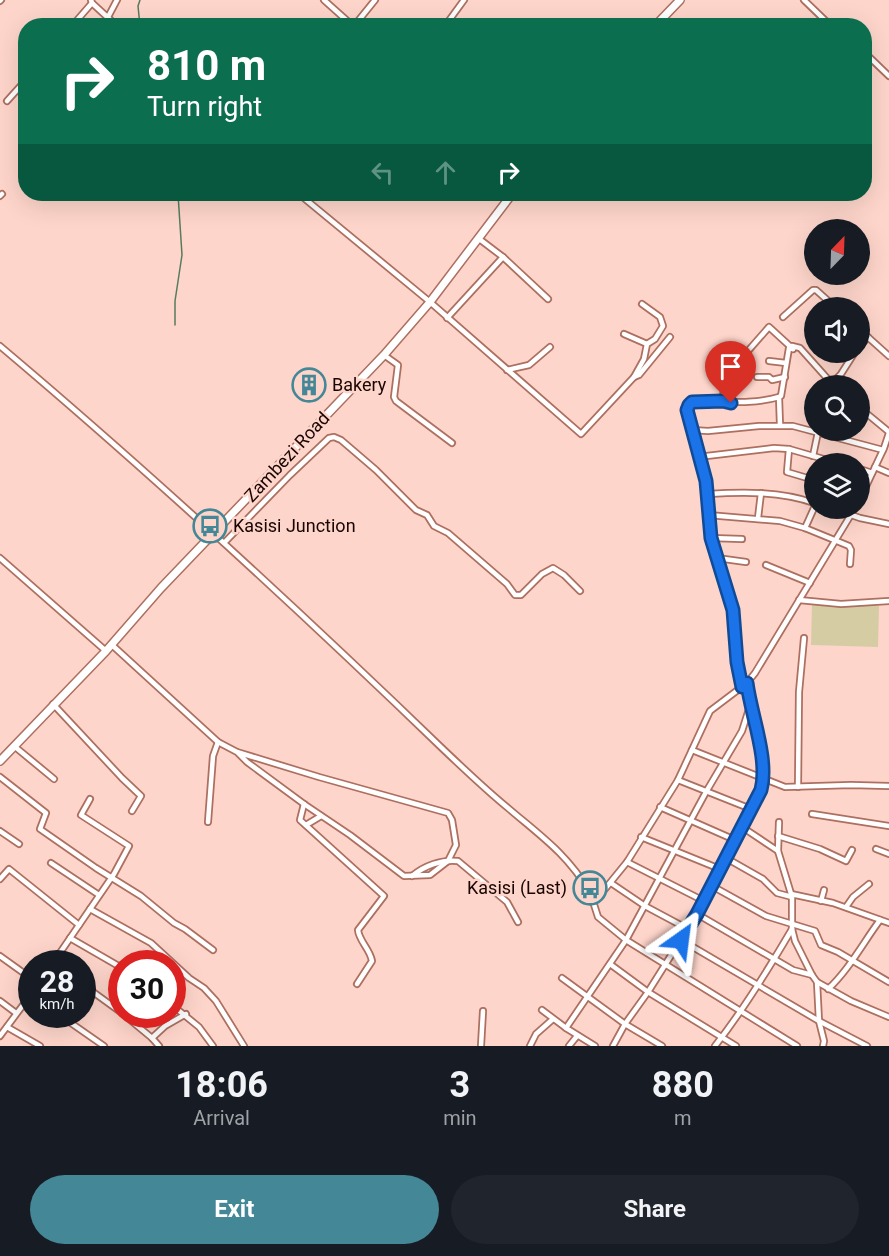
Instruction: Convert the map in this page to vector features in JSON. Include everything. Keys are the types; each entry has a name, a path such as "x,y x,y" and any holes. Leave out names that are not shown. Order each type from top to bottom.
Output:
{"main road":[{"path":"663,18 680,0"},
{"name":"Zambezi Road","path":"0,761 109,648 161,588 384,355 430,302 507,201"}],"street":[{"path":"78,18 91,2 108,17 117,0"},
{"path":"324,0 344,18"},
{"path":"360,18 375,0"},
{"path":"451,18 464,0"},
{"path":"804,0 823,18"},
{"path":"872,60 889,76"},
{"path":"7,101 18,89"},
{"path":"307,201 430,302 581,434 634,377 644,359 647,344 661,331 663,323 655,312 642,304"},
{"path":"478,238 503,257 548,299"},
{"path":"447,318 503,257"},
{"path":"805,297 813,290 822,297"},
{"path":"783,317 804,298"},
{"path":"723,401 726,376 770,327 793,349"},
{"path":"624,334 647,344"},
{"path":"634,377 639,375 670,337"},
{"path":"870,340 889,356"},
{"path":"793,349 792,346 795,345 800,348 823,375"},
{"path":"0,346 224,543 443,749 508,808 557,848 577,871 590,892 598,917 626,939 666,965 797,1046"},
{"path":"507,370 529,365 550,347"},
{"path":"780,425 779,398 789,348 793,349"},
{"path":"384,355 398,365 394,397 396,401 452,443"},
{"path":"769,361 786,363"},
{"path":"757,376 769,377 772,380 785,377"},
{"path":"742,687 737,662 733,610 711,538 703,467 698,458 687,410 692,402 731,403 779,398"},
{"path":"870,416 889,432 870,477"},
{"path":"692,430 708,431 780,425 804,429"},
{"path":"224,543 329,438 334,437 342,440 376,470 416,510 426,515 434,526 448,533 507,584 515,595 520,595 542,574 553,568 564,575 580,591"},
{"path":"847,441 883,450"},
{"path":"698,458 762,449 789,449 804,453"},
{"path":"789,449 787,472 804,477"},
{"path":"875,467 889,473"},
{"path":"707,494 760,493 804,500"},
{"path":"758,518 760,493"},
{"path":"708,515 758,518 805,528 846,544 850,548 850,564"},
{"path":"805,528 809,519"},
{"path":"590,892 603,891 627,862 678,780 710,711 747,683 849,519"},
{"path":"865,519 889,524"},
{"path":"711,538 742,539"},
{"path":"0,558 218,742 237,752 448,813 452,820 456,845 448,861 430,875 404,876 247,762 237,752"},
{"path":"717,558 746,562"},
{"path":"766,565 810,583"},
{"path":"799,600 842,604 889,601"},
{"path":"798,787 799,692 804,638"},
{"path":"613,1046 697,914 751,809 763,780 761,754 747,683"},
{"path":"53,704 141,796 132,811"},
{"path":"566,1029 610,964 645,906 706,792 742,731 750,707"},
{"path":"208,822 213,756 218,742"},
{"path":"14,746 54,779"},
{"path":"692,750 785,788 889,786"},
{"path":"0,777 46,813 40,829 141,896 174,923 213,950"},
{"path":"678,780 751,809"},
{"path":"62,950 129,846 81,815 90,799"},
{"path":"304,804 300,820 384,896 358,930 358,935 372,961 357,984"},
{"path":"660,807 735,840"},
{"path":"812,814 889,826"},
{"path":"306,825 321,816"},
{"path":"779,822 778,851 791,895 792,929 797,947 812,975 817,982 828,989 889,1017"},
{"path":"742,827 778,851"},
{"path":"0,831 19,844"},
{"path":"778,836 816,848 846,861 852,850"},
{"path":"641,837 720,869"},
{"path":"876,849 889,854"},
{"path":"726,858 763,879 777,893 846,907 889,923"},
{"path":"412,876 429,866 458,861 507,902 518,922"},
{"path":"627,862 704,901"},
{"path":"51,863 99,895"},
{"path":"0,879 9,869 79,926"},
{"path":"611,883 645,906 688,929"},
{"path":"846,907 869,884"},
{"path":"712,886 766,916 815,931 821,945 889,982"},
{"path":"821,901 824,890"},
{"path":"90,909 151,943 189,978 204,988 216,1001 244,1046"},
{"path":"697,914 775,960 812,975"},
{"path":"828,989 843,975 880,920"},
{"path":"715,1046 742,1012 792,929"},
{"path":"70,938 108,960"},
{"path":"681,940 819,1021 867,1046"},
{"path":"0,956 18,969"},
{"path":"610,964 648,992 736,1046"},
{"path":"562,978 625,1024 662,1046"},
{"path":"817,982 819,1021 824,1046"},
{"path":"0,1001 16,1013"},
{"path":"0,1036 18,1011"},
{"path":"481,1046 483,1011"},
{"path":"542,1011 595,1046"},
{"path":"186,1014 213,1046"},
{"path":"530,1046 536,1034 553,1019"},
{"path":"7,1026 40,1046"},
{"path":"78,1028 104,1046"},
{"path":"140,1028 159,1046"},
{"path":"152,1038 163,1028"},
{"path":"569,1046 577,1036"}],"shaded area":[{"path":"812,604 879,606 878,647 811,645"}],"waterway":[{"path":"139,18 140,0"},
{"path":"175,325 175,301 182,255 178,201"}],"place":[{"name":"Bakery","path":"309,385"},
{"name":"Kasisi Junction","path":"210,526"},
{"name":"Kasisi (Last)","path":"590,888"}],"route":[{"path":"681,940 697,914 761,790 763,780 761,754 747,683 742,687 737,662 733,610 710,533 707,487 687,410 692,402 731,403"}]}
